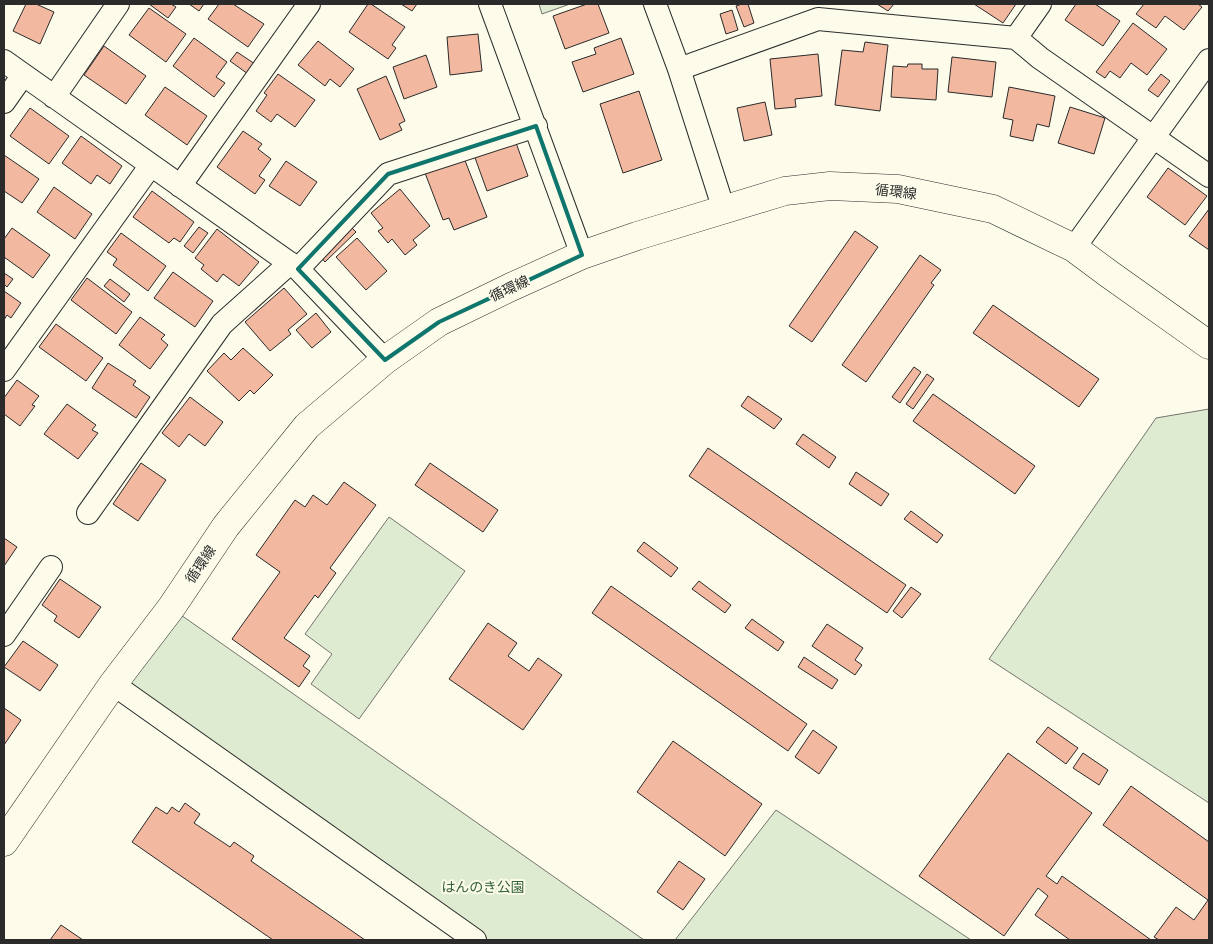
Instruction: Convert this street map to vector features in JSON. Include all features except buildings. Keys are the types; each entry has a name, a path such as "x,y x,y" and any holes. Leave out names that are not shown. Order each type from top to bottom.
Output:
{"street":[{"path":"54,97 118,4"},
{"path":"180,186 309,4"},
{"path":"490,4 582,255"},
{"path":"655,4 679,69 724,210"},
{"path":"1016,38 1040,4"},
{"path":"679,69 815,11 1016,38 1040,58 1209,176"},
{"path":"1074,248 1155,138 1209,60"},
{"path":"4,61 294,266 385,360"},
{"path":"4,102 23,75"},
{"path":"88,513 222,324 294,266 388,174 536,126"},
{"path":"4,370 151,165"},
{"name":"循環線","path":"4,842 113,684 171,608 226,526 307,426 385,360 439,322 510,287 582,255 784,191 830,186 898,189 993,209 1074,248 1209,345"},
{"path":"4,635 51,567"},
{"path":"113,684 475,940"}],"highlighted area":[{"path":"536,126 582,255 439,322 385,360 298,269 388,174"}],"green space":[{"path":"539,4 570,4 542,14"},
{"path":"1209,409 1209,803 989,659 1156,418"},
{"path":"389,517 465,571 359,719 311,684 332,654 305,634"},
{"name":"はんのき公園","path":"171,608 644,940 475,940 113,684"},
{"path":"776,810 971,940 675,940"}]}
